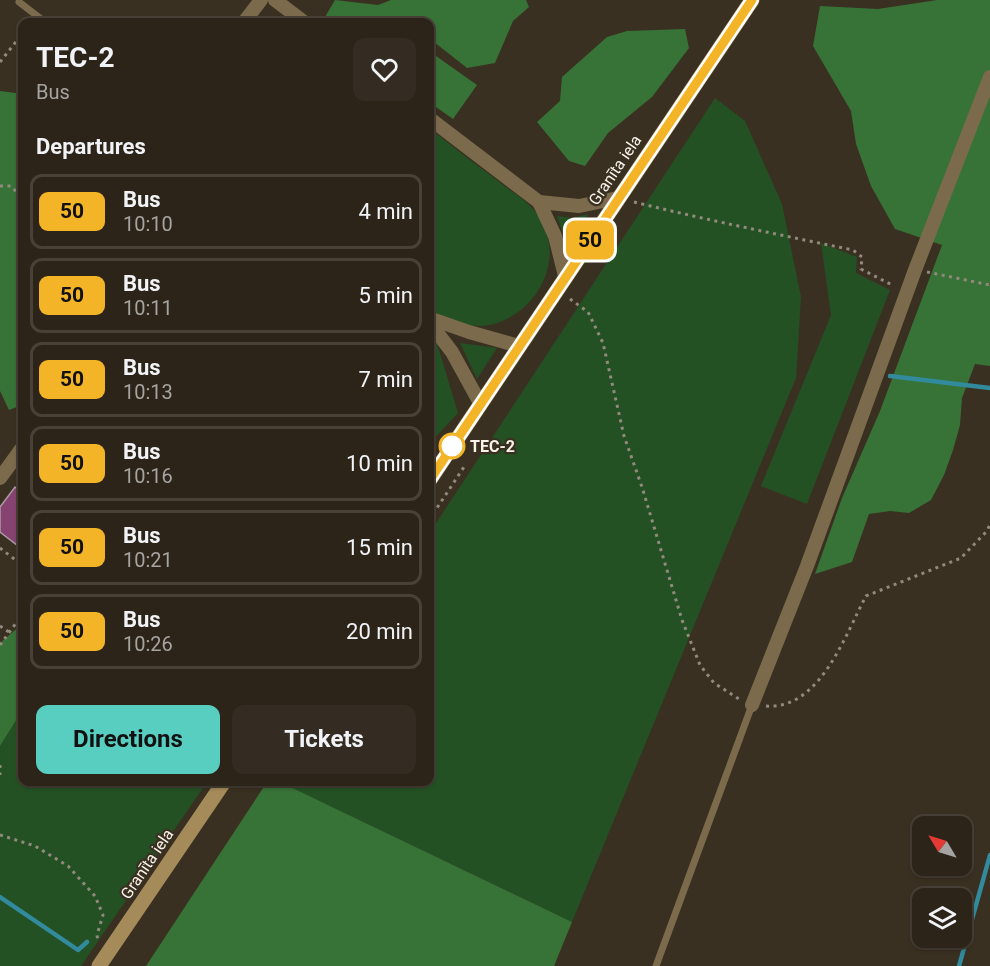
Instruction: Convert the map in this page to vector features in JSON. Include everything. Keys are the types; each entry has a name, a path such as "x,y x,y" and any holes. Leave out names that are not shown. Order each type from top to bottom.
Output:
{"main road":[{"name":"Granīta iela","path":"434,473 752,0"},
{"name":"Granīta iela","path":"100,965 222,786"}],"street":[{"path":"247,18 261,0"},
{"path":"275,0 299,18"},
{"path":"752,705 807,566 915,270 990,77"},
{"path":"434,122 539,202 555,236 565,276"},
{"path":"539,202 579,206 618,198"},
{"path":"434,322 519,346"},
{"path":"434,327 452,352 480,403"},
{"path":"0,478 18,453"}],"lane":[{"path":"19,2 40,18"},
{"path":"656,966 752,705"}],"path":[{"path":"0,62 18,39"},
{"path":"0,186 11,186 18,194"},
{"path":"618,198 701,219 853,250 862,257 861,269 907,293"},
{"path":"915,270 990,285"},
{"path":"556,289 588,312 603,343 624,436 642,487 682,620 700,665 714,683 733,696 752,705 777,706 803,696 829,668 866,596 961,558 990,525"},
{"path":"434,512 464,467"},
{"path":"0,548 18,562"},
{"path":"0,645 18,620"},
{"path":"0,626 9,632"},
{"path":"0,765 0,775"},
{"path":"0,834 35,846 68,866 95,896 103,915 97,935 100,965"}],"green space":[{"path":"335,0 378,5 391,0 526,0 529,7 513,21 495,63 467,68 434,42 434,18 324,18"},
{"path":"937,0 990,0 990,366 975,364 962,398 960,425 953,450 944,475 931,500 909,513 890,511 869,514 852,562 815,574 842,498 880,411 942,245 895,229 871,186 856,144 851,111 813,46 820,6 878,9"},
{"path":"271,16 283,18 264,18"},
{"path":"685,29 689,48 652,97 608,133 585,166 569,161 537,122 560,101 562,77 607,37 627,31"},
{"path":"434,55 477,85 453,119 434,106"},
{"path":"0,91 18,95 18,407 9,410 0,391"},
{"path":"715,98 745,121 782,204 801,297 796,378 572,922 288,786 434,786 434,526"},
{"path":"434,132 535,211 544,226 549,241 550,256 541,286 522,309 509,318 494,324 477,326 444,317 434,312"},
{"path":"588,214 567,245 557,216 573,218"},
{"path":"821,243 857,257 856,273 890,290 807,504 761,486 831,315"},
{"path":"434,339 436,340 458,413 434,439"},
{"path":"460,343 497,348 477,379"},
{"path":"18,627 18,717 0,746 0,643"},
{"path":"18,717 18,786 204,786 81,966 0,966 0,746"},
{"path":"264,786 288,786 572,922 554,966 146,966"}],"building":[{"path":"15,487 18,490 18,546 0,532 0,507"}],"waterway":[{"path":"890,376 990,388"},
{"path":"959,966 990,855"},
{"path":"0,897 78,950 87,942"}],"bus line":[{"name":"50","path":"434,473 752,0"}],"place":[{"name":"TEC-2","path":"452,446"}]}
